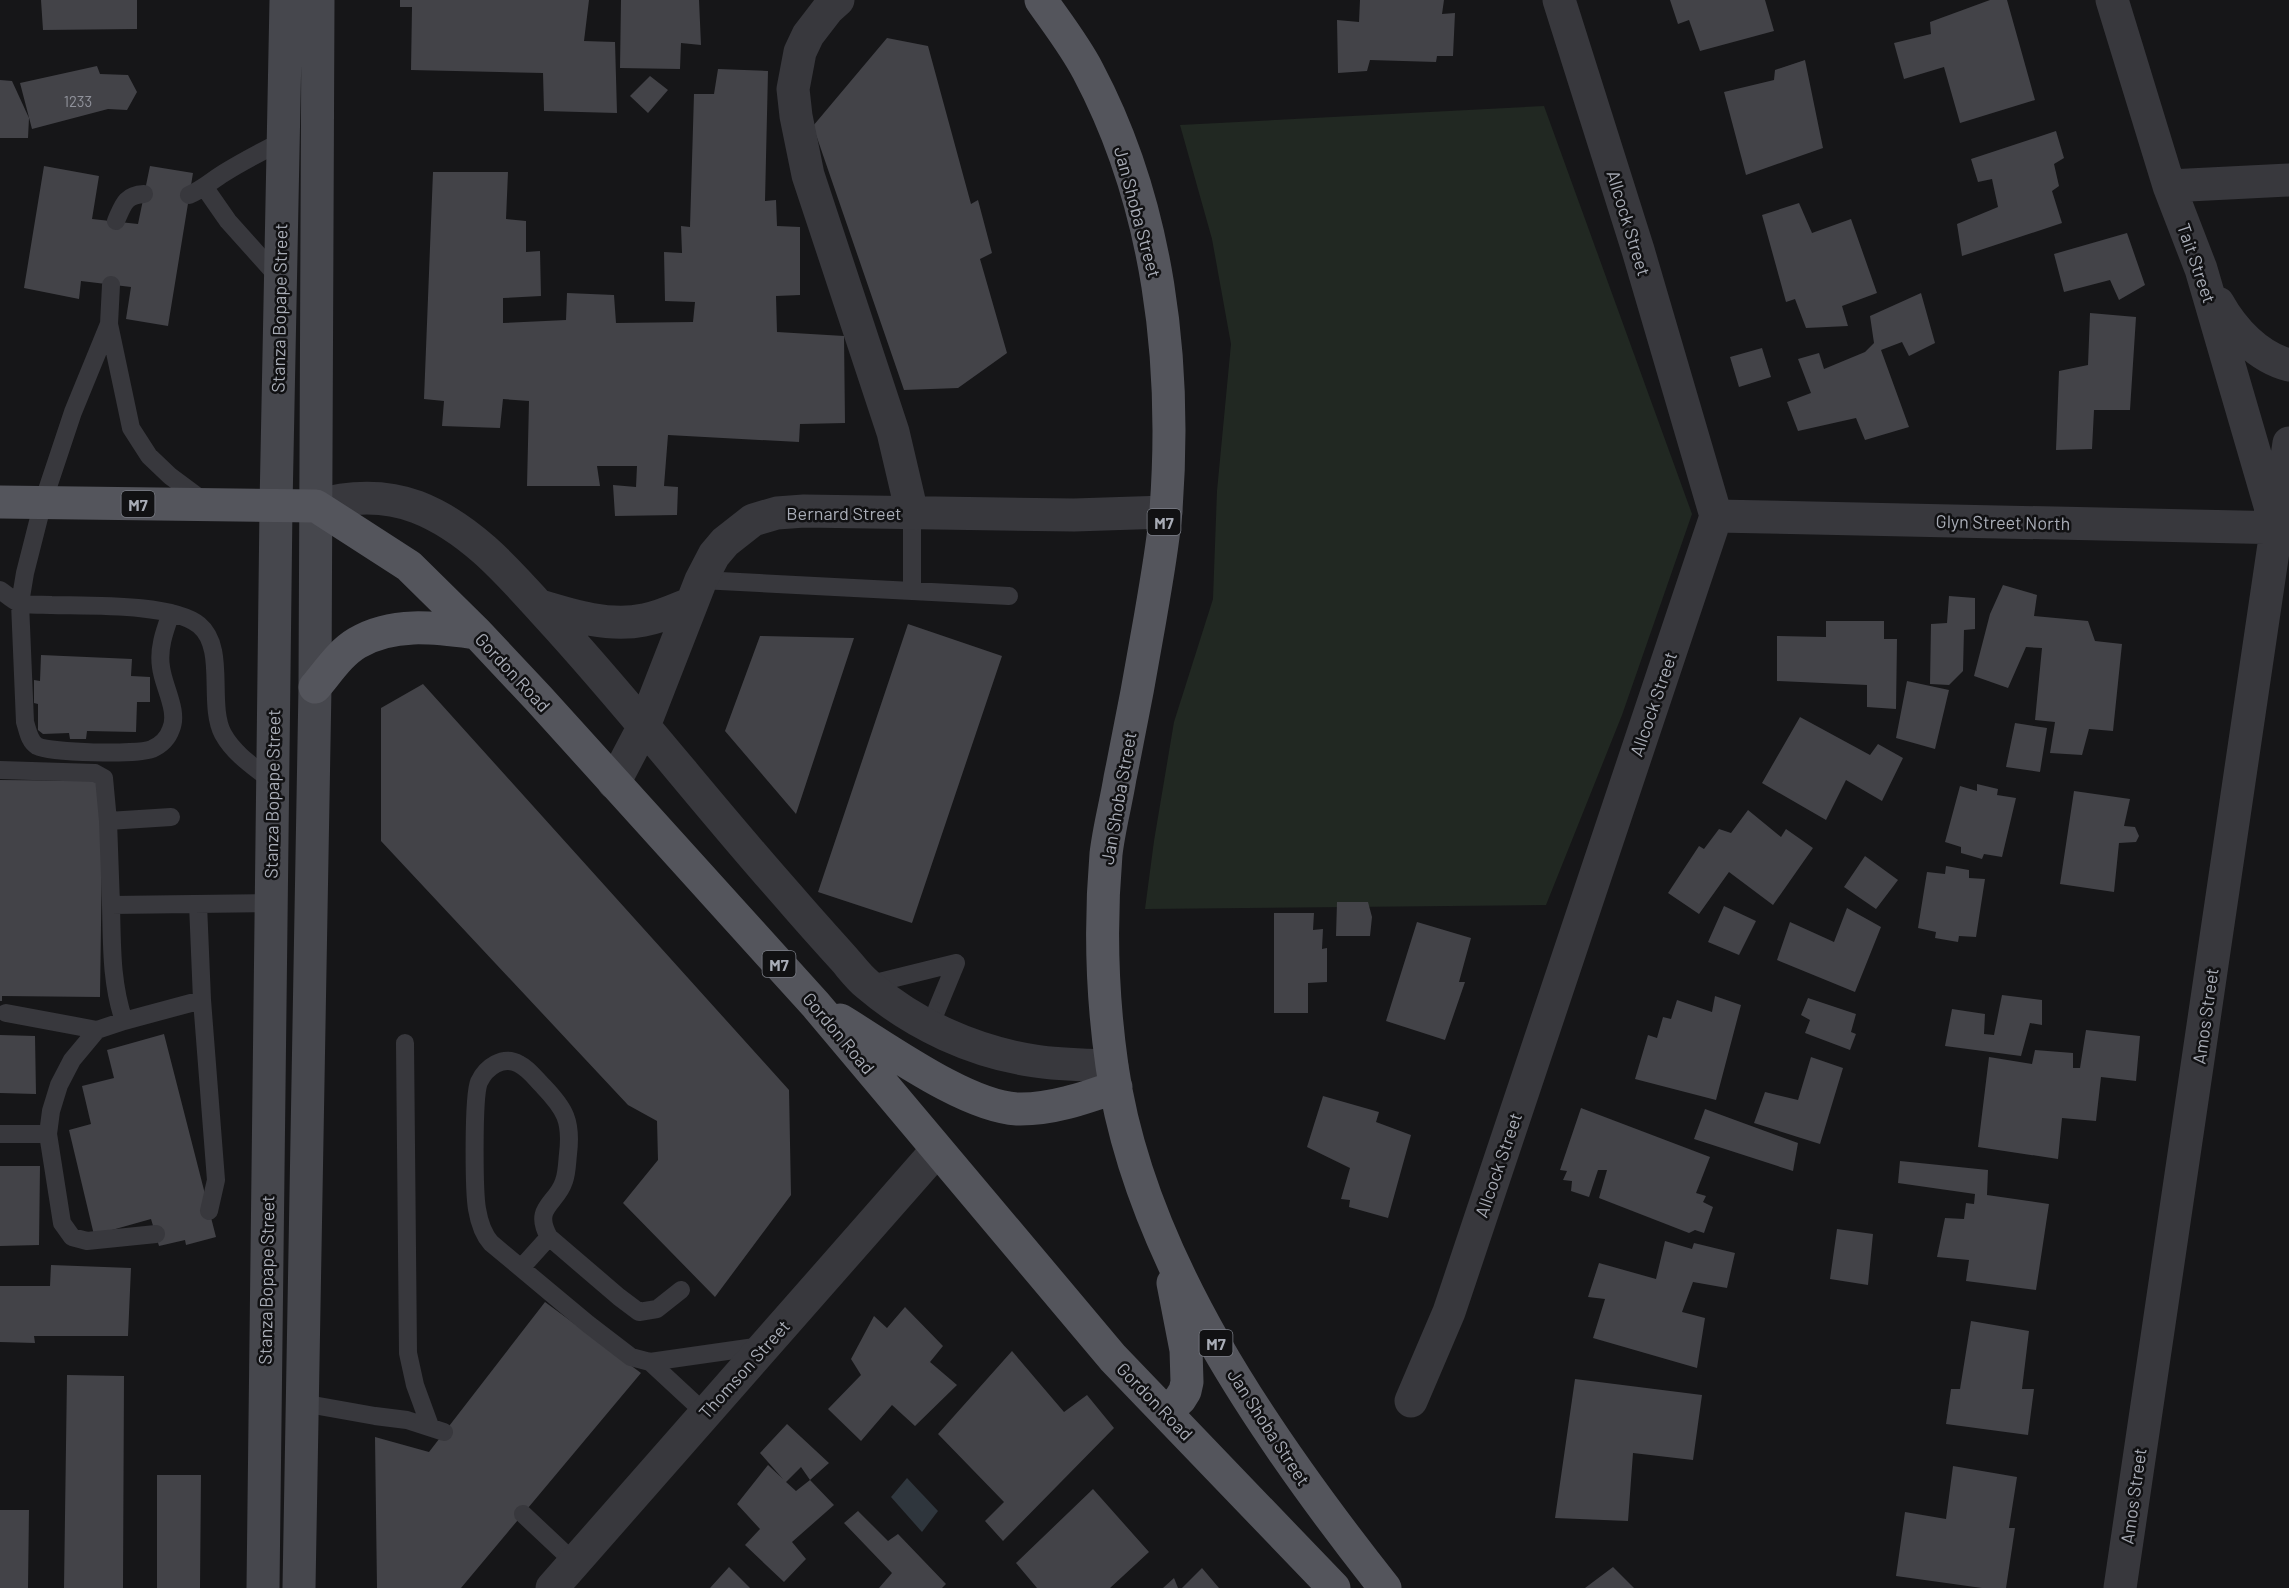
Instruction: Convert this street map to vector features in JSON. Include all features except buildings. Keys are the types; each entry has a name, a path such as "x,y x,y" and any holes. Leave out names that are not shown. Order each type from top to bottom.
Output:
{"main road":[{"name":"Stanza Bopape Street","path":"263,1588 270,903 286,0"},
{"name":"Stanza Bopape Street","path":"299,1588 315,687 318,0"},
{"name":"Jan Shoba Street","path":"1041,0 1087,70 1119,140 1141,208 1157,271 1165,339 1168,402 1166,512 1149,626 1107,850 1103,921 1104,966 1114,1077 1124,1126 1141,1182 1167,1252 1222,1354 1275,1438 1331,1520 1385,1588"},
{"name":"M7","path":"0,502 316,506"},
{"name":"Gordon Road","path":"316,506 409,566 477,633 816,1005 1113,1358 1334,1588"},
{"path":"315,687 341,657 356,644 374,635 404,628 477,633"},
{"path":"816,1005 962,1093 986,1102 1016,1109 1086,1098 1114,1077"},
{"path":"1166,1412 1185,1391 1188,1368 1167,1252"}],"street":[{"path":"838,0 808,35 800,52 793,89 796,116 808,175 893,432 912,513"},
{"name":"Allcock Street","path":"1411,1401 1449,1312 1716,516 1638,250 1559,0"},
{"name":"Tait Street","path":"2112,0 2169,186 2201,269 2283,528"},
{"path":"2169,186 2289,180"},
{"path":"2201,269 2224,313 2240,334 2270,358 2289,365"},
{"name":"Amos Street","path":"2120,1588 2283,528 2289,443"},
{"path":"316,506 337,500 365,498 398,502 419,508 474,541 502,565 867,985 911,1016 966,1044 1036,1062 1114,1077"},
{"name":"Bernard Street","path":"614,783 644,726 714,555 725,542 753,520 762,516 804,511 1074,515 1166,512"},
{"name":"Glyn Street North","path":"1716,516 2283,528"},
{"path":"538,605 579,618 625,622 655,617 697,592"},
{"name":"Thomson Street","path":"552,1588 937,1150"}],"lane":[{"path":"280,279 228,221 197,192 213,179 282,141"},
{"path":"116,221 125,201 131,196 144,194"},
{"path":"111,285 108,324 131,428 140,444 170,476 209,504"},
{"path":"108,324 73,412 44,502 30,552 20,603 23,694 29,736 35,745 62,751 150,750 166,739 173,727 173,710 162,674 160,650 171,613"},
{"path":"912,513 912,591"},
{"path":"0,590 20,603 129,608 171,613 199,625 214,654 218,717 222,732 245,760 272,781"},
{"path":"697,592 912,591 1009,596"},
{"path":"0,770 95,773 104,778 108,821 112,962 116,997 124,1021"},
{"path":"108,821 171,817"},
{"path":"111,905 270,903"},
{"path":"198,904 202,1000 216,1180 209,1211"},
{"path":"867,985 956,963 930,1026"},
{"path":"6,1013 97,1030 202,1000"},
{"path":"97,1030 72,1060 59,1085 51,1111 48,1134 62,1223 72,1237 87,1241 156,1234"},
{"path":"302,1403 407,1420 437,1429 415,1385 408,1353 405,1043"},
{"path":"681,1290 657,1309 639,1312 549,1237 543,1227 543,1218 545,1209 562,1187 565,1178 570,1133 568,1123 558,1102 526,1068 512,1061 502,1061 489,1068 478,1084 476,1110 477,1206 487,1239 631,1357 651,1362 765,1346"},
{"path":"0,1134 48,1134"},
{"path":"521,1268 549,1237"},
{"path":"651,1362 705,1413"},
{"path":"523,1514 574,1562"}],"shaded area":[{"path":"1544,106 1692,514 1622,715 1546,905 1145,909 1174,722 1213,599 1217,491 1231,344 1212,239 1180,125"},
{"path":"907,1478 938,1511 922,1532 891,1497"}]}
